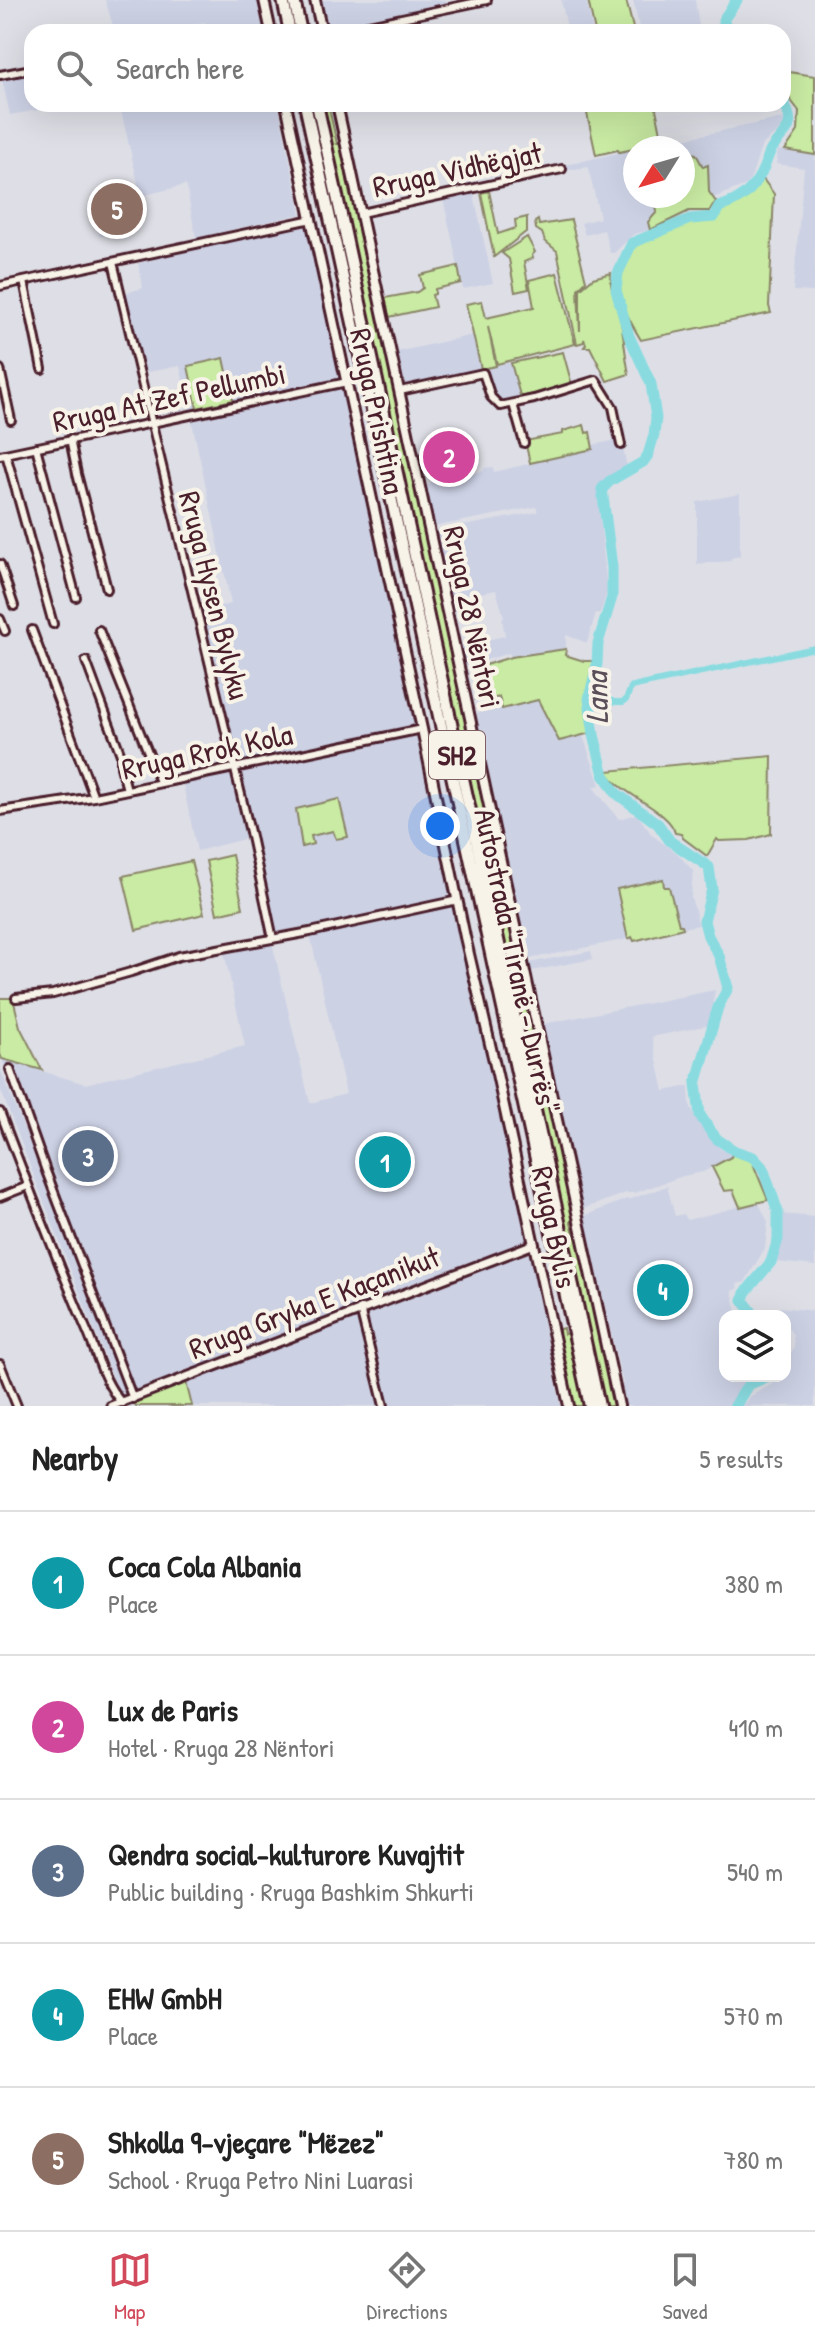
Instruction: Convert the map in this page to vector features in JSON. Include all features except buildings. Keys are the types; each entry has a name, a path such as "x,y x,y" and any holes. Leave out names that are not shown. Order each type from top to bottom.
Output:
{"highway":[{"path":"283,0 288,24"},
{"path":"294,0 299,24"},
{"name":"Autostrada \"Tiranë - Durrës\"","path":"307,112 588,1406"},
{"name":"Autostrada \"Tiranë - Durrës\"","path":"319,112 599,1406"}],"main road":[{"path":"264,0 269,24"},
{"path":"315,0 320,24"},
{"name":"Rruga Prishtina","path":"288,112 422,729"},
{"name":"Rruga 28 Nëntori","path":"339,112 619,1406"},
{"name":"Rruga Bylis","path":"422,729 569,1406"}],"street":[{"path":"373,24 487,0"},
{"path":"0,75 24,70"},
{"name":"Rruga Vidhëgjat","path":"361,213 562,169"},
{"path":"0,286 312,219"},
{"name":"Rruga Hysen Bylyku","path":"113,262 273,939"},
{"path":"24,281 42,369"},
{"path":"0,369 11,420"},
{"path":"400,391 483,373 493,401 500,406 596,380 613,407 621,445"},
{"name":"Rruga At Zef Pellumbi","path":"3,454 347,382"},
{"path":"513,404 524,443"},
{"path":"70,439 107,589"},
{"path":"36,447 76,597"},
{"path":"3,454 53,624"},
{"path":"0,564 14,606"},
{"path":"0,619 5,631"},
{"path":"32,630 94,797"},
{"path":"99,630 160,782"},
{"path":"86,661 121,755 127,790"},
{"name":"Rruga Rrok Kola","path":"0,811 94,797 422,729"},
{"path":"16,998 53,994 179,956 458,900"},
{"path":"10,1069 133,1399"},
{"path":"0,1112 102,1368 122,1404"},
{"path":"0,1197 28,1186"},
{"name":"Rruga Gryka E Kaçanikut","path":"111,1406 534,1244"},
{"path":"360,1309 384,1406"},
{"path":"0,1364 17,1406"}],"shaded area":[{"path":"105,0 259,0 265,24 205,22 112,24"},
{"path":"321,0 446,0 447,5 360,24 326,24"},
{"path":"561,0 586,0 591,24 566,24"},
{"path":"633,0 695,0 699,24 638,24"},
{"path":"24,74 24,112 26,112 10,115 2,79"},
{"path":"121,112 280,112 301,214 196,238 186,185 141,196"},
{"path":"783,118 784,124 780,130 762,145 746,185 713,198 716,202 709,211 689,211 650,230 634,234 614,253 610,253 604,230 585,235 581,223 600,218 588,167 562,171 561,166 623,152 623,208 695,208 695,137"},
{"path":"778,150 815,155 815,297 814,292 793,291 804,168 776,164"},
{"path":"136,191 142,216 115,222 117,233 100,236 92,201"},
{"path":"473,191 493,283 463,289 443,198"},
{"path":"307,223 561,1406 192,1406 185,1379 133,1399 2,1059 85,1084 245,1046 224,952 272,942 310,1103 346,1094 308,926 277,932 252,837 197,851 181,775 236,764 202,610 231,604 180,366 143,373 125,293 143,288 138,263"},
{"path":"473,335 481,369 404,386 397,352"},
{"path":"511,362 521,399 499,402 494,398 486,368"},
{"path":"618,440 618,448 623,448 627,467 597,486 607,592 600,614 596,613 587,643 566,635 566,649 511,657 509,653 465,666 460,645 505,636 504,617 496,590 450,599 436,531 538,512 536,507 432,527 423,486 431,484 431,481 484,471 484,468 493,467 494,472"},
{"path":"740,494 740,556 731,558 731,561 697,564 697,502"},
{"path":"538,700 559,741 583,736 600,785 593,787 619,819 637,814 652,835 678,854 693,871 691,897 699,925 679,926 669,887 664,887 663,879 617,889 628,939 529,959 474,714"},
{"path":"591,951 593,959 531,971 529,963"},
{"path":"715,990 709,1025 652,1037 664,1091 689,1086 690,1105 696,1118 721,1149 732,1154 731,1157 703,1172 626,1193 583,1209 543,1024"},
{"path":"0,1068 132,1406 124,1406 35,1179 0,1088"},
{"path":"667,1186 675,1216 684,1214 687,1220 758,1202 768,1222 765,1248 745,1282 737,1284 738,1289 732,1291 737,1310 719,1310 719,1382 745,1382 731,1406 626,1406 584,1216"},
{"path":"782,1214 815,1217 815,1266 776,1262 781,1243"},
{"path":"780,1307 815,1311 815,1406 741,1406 774,1382 791,1382 791,1353 794,1347 791,1310 781,1310"}],"green space":[{"path":"588,0 626,0 632,24 593,24"},
{"path":"791,72 815,76 815,155 785,150 798,131 799,111 791,100"},
{"path":"322,112 330,112 337,144 341,144 574,1215 571,1222 575,1237 578,1236 616,1406 603,1406 443,671 444,661 434,628"},
{"path":"587,112 657,112 662,136 623,136 623,151 596,155"},
{"path":"696,154 703,167 708,165 709,192 716,202 709,211 689,211 650,230 648,222 657,212 656,208 695,208"},
{"path":"763,179 774,194 771,313 641,340 625,309 620,289 620,277 629,252 647,237 692,221 714,219 721,209 748,196"},
{"path":"489,191 498,234 516,228 515,220 527,217 527,231 494,257 481,193"},
{"path":"538,220 539,225 571,220 586,281 578,289 580,331 580,289 593,278 611,273 629,374 607,381 590,347 584,347 586,344 584,339 584,342 577,344 557,251 536,229 535,222"},
{"path":"527,237 535,252 533,258 524,262 529,289 515,292 509,259 502,253"},
{"path":"458,266 461,283 435,289 432,295 435,307 389,317 385,298 417,292 423,288 420,275"},
{"path":"557,273 575,344 497,364 488,327 496,366 481,369 466,304 482,301 486,318 534,307 529,280"},
{"path":"563,352 572,385 521,399 511,363"},
{"path":"224,358 233,400 197,408 188,366"},
{"path":"584,425 586,433 590,432 593,449 530,463 525,441 563,434 563,431"},
{"path":"566,649 565,655 594,661 587,698 591,733 559,741 538,700 502,709 499,697 489,700 482,666 511,657"},
{"path":"772,756 771,834 749,840 717,839 707,856 681,834 675,833 664,817 622,787 606,771"},
{"path":"339,799 348,837 336,839 333,831 311,836 313,844 302,847 296,809"},
{"path":"232,855 243,908 217,914 206,861"},
{"path":"191,861 204,914 136,930 123,876"},
{"path":"663,879 664,887 669,887 679,925 683,928 634,941 632,937 628,939 617,889"},
{"path":"0,998 13,998 20,1027 42,1070 2,1059"},
{"path":"732,1154 752,1161 768,1200 740,1207 733,1190 724,1191 712,1167"},
{"path":"563,1328 564,1334 570,1333 584,1406 573,1406 556,1330"},
{"path":"185,1378 192,1406 136,1406 133,1399"}],"waterway":[{"name":"Lana","path":"725,24 723,20 737,0"},
{"name":"Lana","path":"750,1310 743,1300 745,1293 771,1262 778,1239 778,1212 763,1168 753,1157 735,1151 717,1139 700,1115 696,1084 718,1007 728,988 704,921 712,889 709,867 670,841 658,824 616,793 604,775 589,699 598,643 612,597 612,567 602,489 643,462 654,435 656,418 651,384 629,336 616,290 618,273 632,243 690,219 714,217 719,207 741,197 752,187 771,150 788,128 788,112"},
{"path":"594,683 605,688 605,697 614,702 623,702 631,687 815,648"},
{"name":"Lana","path":"735,1406 748,1385 755,1382"}],"place":[{"name":"Shkolla 9-vjeçare \"Mëzez\"","path":"117,209"},
{"name":"Lux de Paris","path":"449,457"},
{"name":"Qendra social-kulturore Kuvajtit","path":"88,1156"},
{"name":"Coca Cola Albania","path":"385,1162"},
{"name":"EHW GmbH","path":"663,1290"}]}
